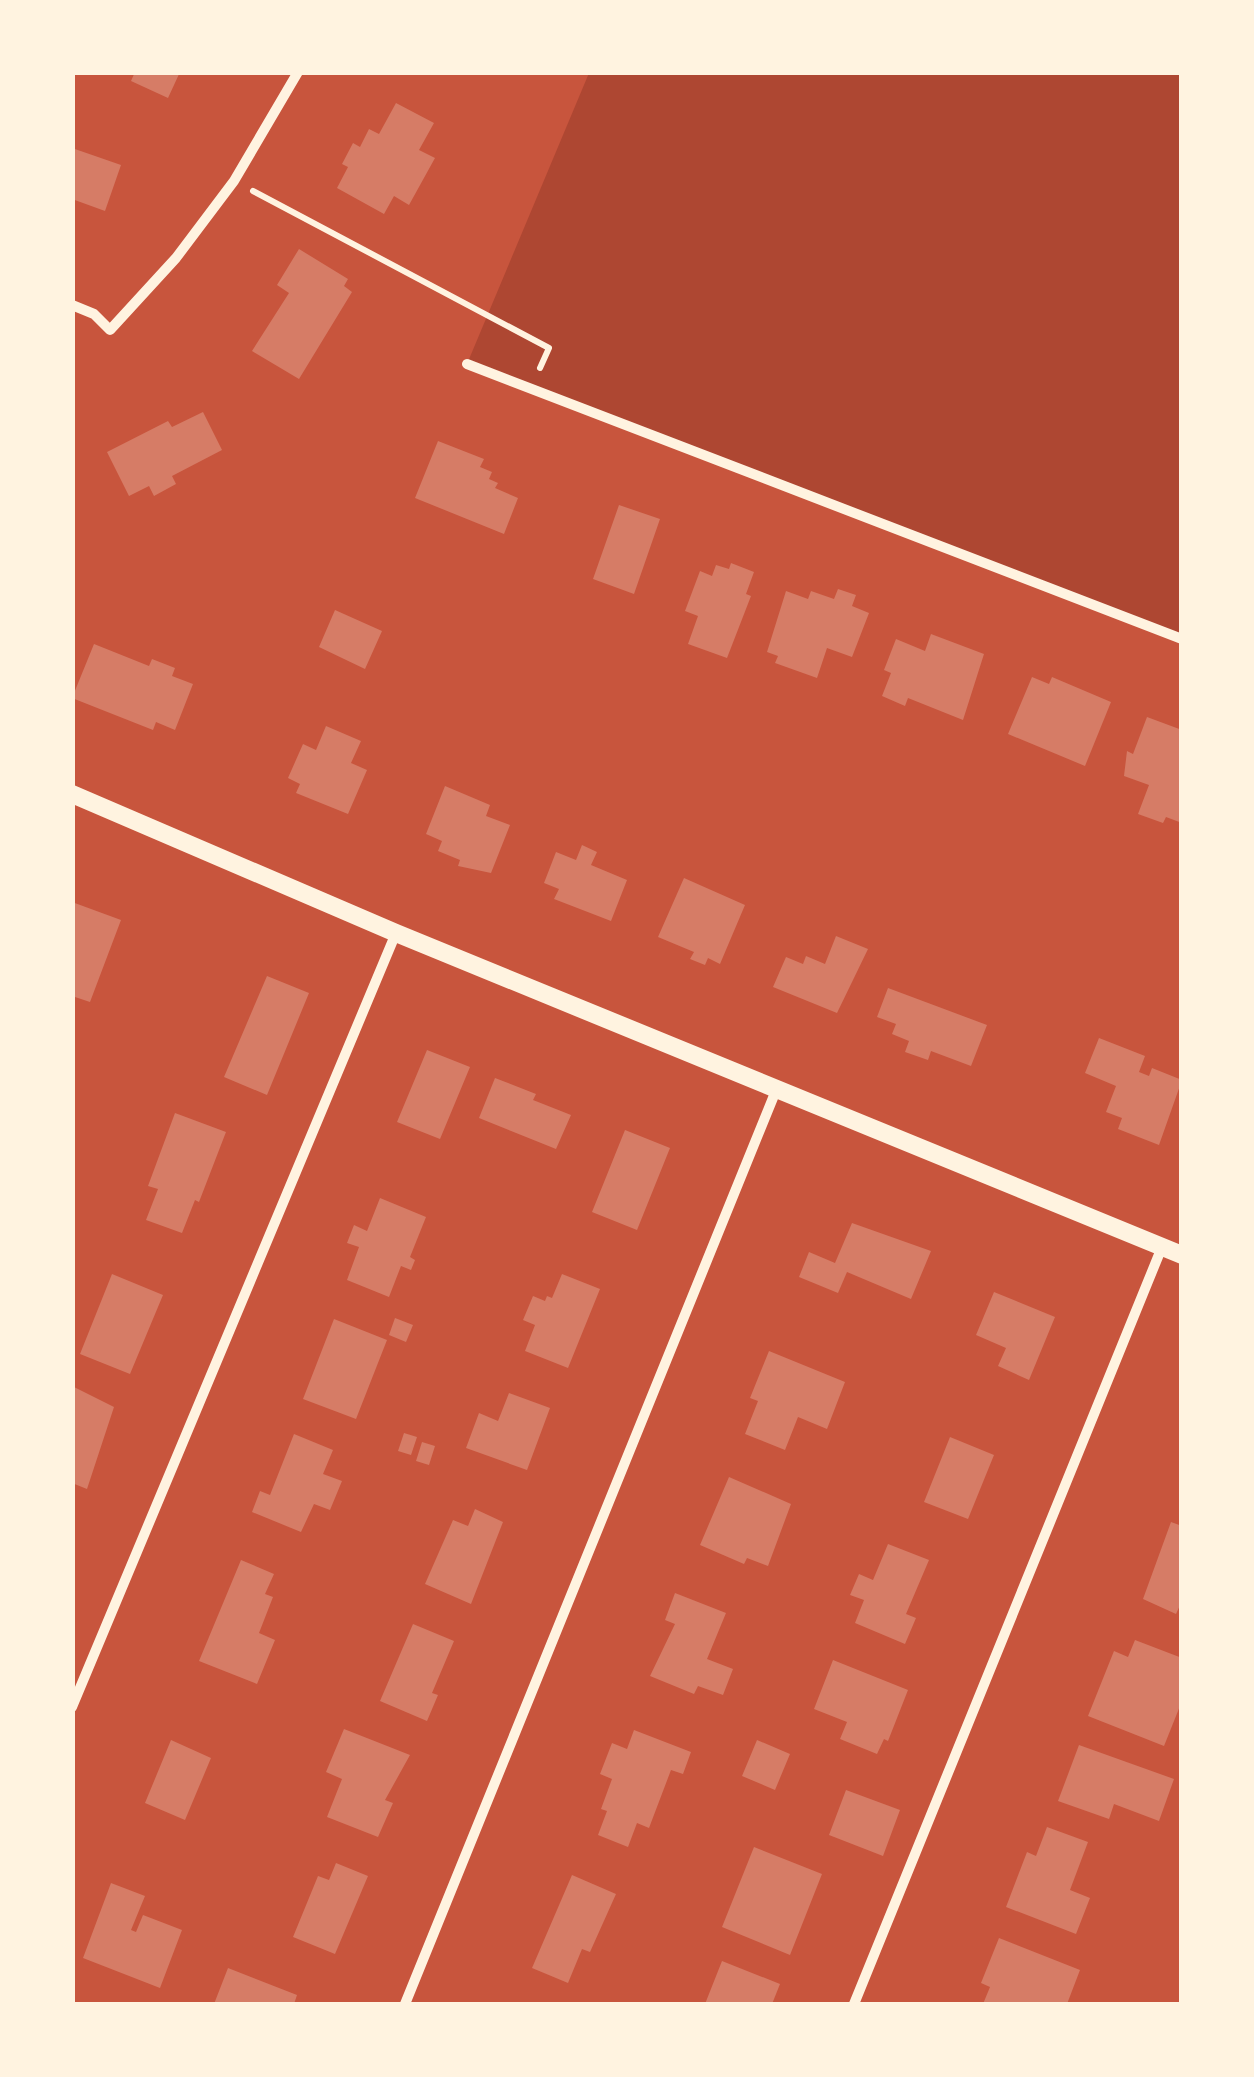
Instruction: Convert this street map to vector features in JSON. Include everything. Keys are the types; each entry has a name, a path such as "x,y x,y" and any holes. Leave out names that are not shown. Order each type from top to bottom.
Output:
{"street":[{"path":"72,305 94,314 110,330 176,258 234,180 298,72"},
{"path":"467,364 1182,639"},
{"path":"72,794 396,933 1182,1254"},
{"path":"72,1707 396,933"},
{"path":"406,2004 777,1088"},
{"path":"854,2004 1162,1247"}],"path":[{"path":"234,180 550,348 529,389"}],"shaded area":[{"path":"589,73 1181,73 1181,639 467,364"}],"building":[{"path":"135,72 180,72 168,98 131,81"},
{"path":"396,103 434,123 419,150 435,158 409,205 394,196 384,214 337,188 348,167 342,164 353,143 360,147 369,129 379,134"},
{"path":"72,148 121,165 105,211 72,199"},
{"path":"299,249 348,279 344,286 352,292 299,379 252,351 289,293 277,285"},
{"path":"203,412 222,450 172,476 176,484 154,496 149,486 129,496 107,452 168,421 172,427"},
{"path":"438,441 484,459 480,467 492,472 489,479 498,483 495,488 518,498 504,534 415,498"},
{"path":"619,505 660,519 634,594 593,579"},
{"path":"731,563 754,572 746,594 751,596 727,658 688,644 698,616 685,611 700,571 712,576 716,565 729,569"},
{"path":"838,589 856,595 852,606 869,613 852,657 827,648 817,678 775,663 778,656 767,652 786,591 808,599 811,591 834,599"},
{"path":"335,610 382,631 365,669 319,647"},
{"path":"931,634 984,654 963,720 908,698 905,706 882,696 891,673 884,670 896,639 925,651"},
{"path":"94,644 149,666 152,659 175,668 172,676 193,684 175,730 156,722 153,730 72,698"},
{"path":"1032,677 1049,684 1052,677 1111,702 1085,766 1008,734"},
{"path":"1147,717 1182,730 1182,823 1166,817 1163,823 1138,814 1149,785 1124,776 1127,751 1133,754"},
{"path":"326,726 361,741 351,763 367,770 348,814 296,793 300,784 288,778 303,744 316,750"},
{"path":"445,786 490,805 486,816 510,825 491,873 458,866 460,860 438,851 442,841 426,834"},
{"path":"582,845 597,852 591,865 627,880 611,921 554,899 559,889 544,883 556,852 576,860"},
{"path":"684,878 745,905 720,964 708,958 705,965 690,959 694,952 658,937"},
{"path":"72,902 121,920 90,1002 72,996"},
{"path":"836,936 868,949 837,1013 773,987 786,957 803,964 806,956 825,964"},
{"path":"267,976 309,993 267,1095 224,1077"},
{"path":"888,988 987,1025 971,1066 931,1051 928,1060 905,1052 909,1041 892,1034 896,1024 877,1017"},
{"path":"1099,1038 1145,1056 1139,1072 1149,1076 1152,1068 1182,1080 1159,1145 1118,1129 1122,1118 1106,1112 1116,1086 1085,1073"},
{"path":"427,1050 470,1067 440,1139 397,1122"},
{"path":"495,1078 536,1094 533,1100 571,1115 556,1149 479,1118"},
{"path":"175,1113 226,1132 199,1202 195,1200 182,1233 146,1220 158,1189 148,1186"},
{"path":"625,1130 670,1148 637,1230 592,1212"},
{"path":"380,1198 426,1217 410,1257 415,1260 411,1270 401,1266 389,1297 347,1280 359,1247 347,1243 354,1225 367,1231"},
{"path":"852,1223 931,1251 911,1299 847,1272 838,1293 799,1277 809,1252 835,1263"},
{"path":"112,1274 163,1295 130,1374 80,1354"},
{"path":"562,1274 600,1289 568,1368 525,1351 535,1325 523,1320 533,1296 545,1301 547,1296 552,1298"},
{"path":"994,1292 1055,1317 1029,1380 998,1366 1006,1348 976,1335"},
{"path":"395,1318 413,1325 406,1342 389,1335"},
{"path":"334,1319 387,1340 356,1419 303,1399"},
{"path":"769,1351 845,1382 827,1429 798,1417 785,1450 745,1434 758,1401 750,1398"},
{"path":"72,1386 114,1407 87,1489 72,1483"},
{"path":"509,1393 550,1408 527,1470 466,1448 479,1413 498,1421"},
{"path":"404,1433 417,1437 411,1455 398,1451"},
{"path":"294,1434 333,1450 323,1474 342,1481 330,1510 314,1504 301,1532 252,1512 260,1491 270,1495"},
{"path":"950,1437 994,1455 968,1519 924,1502"},
{"path":"422,1442 435,1446 429,1465 416,1461"},
{"path":"729,1477 791,1504 768,1566 747,1558 744,1564 700,1545"},
{"path":"475,1509 503,1522 471,1604 425,1584 453,1520 468,1526"},
{"path":"1171,1522 1182,1526 1182,1601 1176,1614 1143,1599"},
{"path":"888,1544 929,1560 906,1614 916,1618 905,1644 855,1623 864,1600 850,1595 859,1574 873,1580"},
{"path":"241,1560 274,1574 265,1594 273,1597 259,1633 275,1640 257,1684 199,1661"},
{"path":"675,1593 726,1613 707,1659 733,1669 723,1695 698,1686 694,1694 650,1676 675,1624 665,1620"},
{"path":"413,1624 454,1641 432,1693 438,1695 427,1721 380,1701"},
{"path":"1135,1640 1182,1658 1182,1701 1164,1746 1088,1716 1114,1651 1128,1657"},
{"path":"833,1660 908,1690 888,1741 884,1739 877,1754 840,1739 847,1722 814,1709"},
{"path":"344,1729 410,1755 385,1800 393,1803 378,1837 327,1817 342,1779 326,1772"},
{"path":"634,1730 691,1752 683,1774 671,1770 649,1828 637,1823 628,1847 598,1835 607,1811 601,1809 612,1779 600,1774 612,1743 627,1749"},
{"path":"171,1740 211,1758 185,1820 145,1803"},
{"path":"757,1740 790,1754 775,1790 742,1776"},
{"path":"1079,1745 1174,1779 1159,1821 1114,1804 1109,1819 1058,1801"},
{"path":"846,1790 900,1810 883,1856 829,1835"},
{"path":"1047,1827 1088,1842 1070,1890 1090,1898 1076,1934 1006,1907 1027,1852 1036,1856"},
{"path":"754,1847 822,1874 790,1955 722,1927"},
{"path":"336,1863 368,1876 335,1954 293,1937 318,1876 329,1880"},
{"path":"572,1875 616,1894 590,1952 582,1949 568,1983 532,1968"},
{"path":"111,1883 145,1896 131,1930 136,1932 143,1915 182,1930 160,1988 83,1958"},
{"path":"999,1938 1080,1970 1067,2004 983,2004 990,1987 981,1983"},
{"path":"722,1961 780,1984 772,2004 705,2004"},
{"path":"228,1968 297,1995 294,2004 214,2004"}]}
